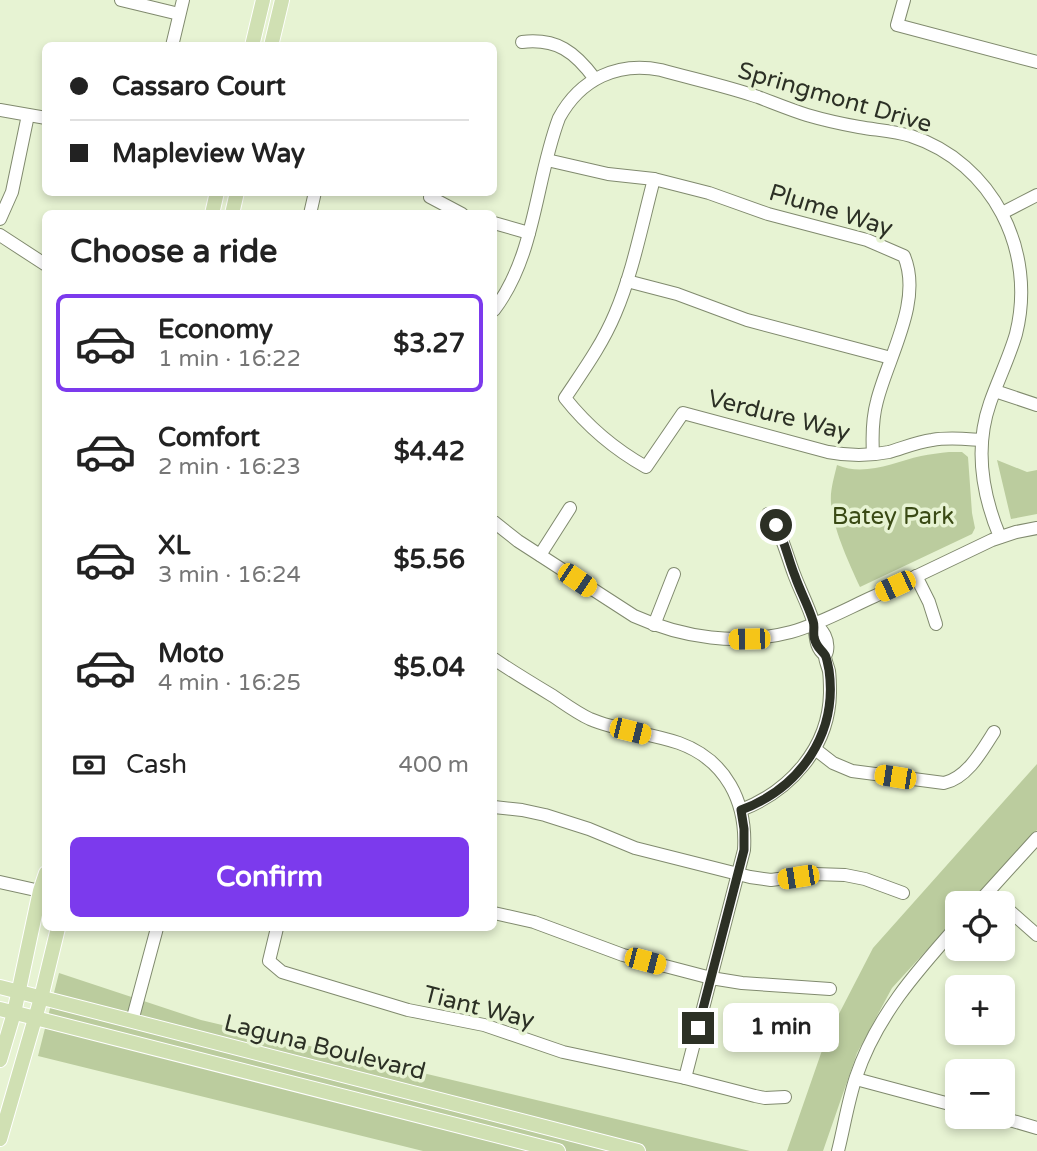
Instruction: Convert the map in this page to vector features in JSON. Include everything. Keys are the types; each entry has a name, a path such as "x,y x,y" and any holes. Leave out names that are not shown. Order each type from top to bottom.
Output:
{"main road":[{"path":"253,42 263,0"},
{"path":"272,42 282,0"},
{"path":"0,1060 7,1011 19,991 42,885"},
{"path":"0,1139 57,931"},
{"name":"Laguna Boulevard","path":"0,987 638,1151"},
{"name":"Laguna Boulevard","path":"7,1011 558,1151"}],"street":[{"path":"121,0 179,14"},
{"path":"173,42 183,0"},
{"path":"904,0 897,25 1037,62"},
{"path":"522,42 537,40 556,44 574,55 595,79"},
{"name":"Springmont Drive","path":"497,306 516,274 523,256 556,128 565,108 578,92 595,79 619,69 650,68 730,88 833,122 912,136 932,145 969,169 992,194 1004,212 1020,259 1022,303 1016,336 986,417 982,440 984,491 1000,537"},
{"path":"0,110 42,117"},
{"path":"0,219 12,192 28,115"},
{"name":"Plume Way","path":"547,160 709,192 768,214 855,236 904,256 909,267 908,302 874,412 873,454"},
{"name":"Verdure Way","path":"654,179 627,281 615,314 602,342 565,398 597,434 646,467 683,413 828,452 850,455 873,454 931,440 982,440"},
{"path":"1004,212 1037,195"},
{"path":"430,196 454,210"},
{"path":"497,224 529,233"},
{"path":"0,235 42,262"},
{"path":"627,281 677,295 747,320 891,358"},
{"path":"995,391 1037,405"},
{"path":"540,555 570,508"},
{"path":"741,810 781,789 797,774 815,749 827,717 830,695 825,655 828,650 827,640 822,628 814,624 781,534 768,514"},
{"path":"497,524 615,605 654,625 703,637 727,639 771,636 814,624 1000,537 1037,528"},
{"path":"654,625 674,574"},
{"path":"916,576 936,624"},
{"path":"497,661 591,719 671,741 700,753 723,773 734,790 741,810 744,839 738,874 685,1078"},
{"path":"815,749 832,763 852,771 937,784 953,782 961,777 994,732"},
{"path":"497,807 545,815 635,848 738,874 771,880 815,874 845,875 865,879 903,893"},
{"path":"988,891 1037,838"},
{"path":"0,882 40,891"},
{"path":"497,914 534,922 624,955 711,978 742,983 830,989"},
{"path":"1015,916 1037,935"},
{"path":"132,1021 156,931"},
{"name":"Tiant Way","path":"276,931 269,961 282,972 408,1010 484,1025 563,1052 755,1096 785,1097"},
{"path":"838,1151 856,1079 876,1031 914,974 945,939"},
{"path":"856,1079 945,1103"},
{"path":"1015,1122 1037,1128"}],"green space":[{"name":"Batey Park","path":"949,452 962,452 968,457 975,528 972,534 860,587 842,546 832,513 831,493 837,465 858,470 869,469"},
{"path":"997,460 1027,472 1037,470 1037,514 1011,519"},
{"path":"1037,764 1037,830 981,891 945,891 945,930 892,988 857,1053 823,1151 787,1151 826,1039 873,948"},
{"path":"59,973 201,1020 750,1151 423,1151 38,1056"}],"route":[{"path":"698,1028 744,850 741,810 772,795 797,774 815,749 827,717 830,695 827,662 817,645 814,624 776,525"}]}
